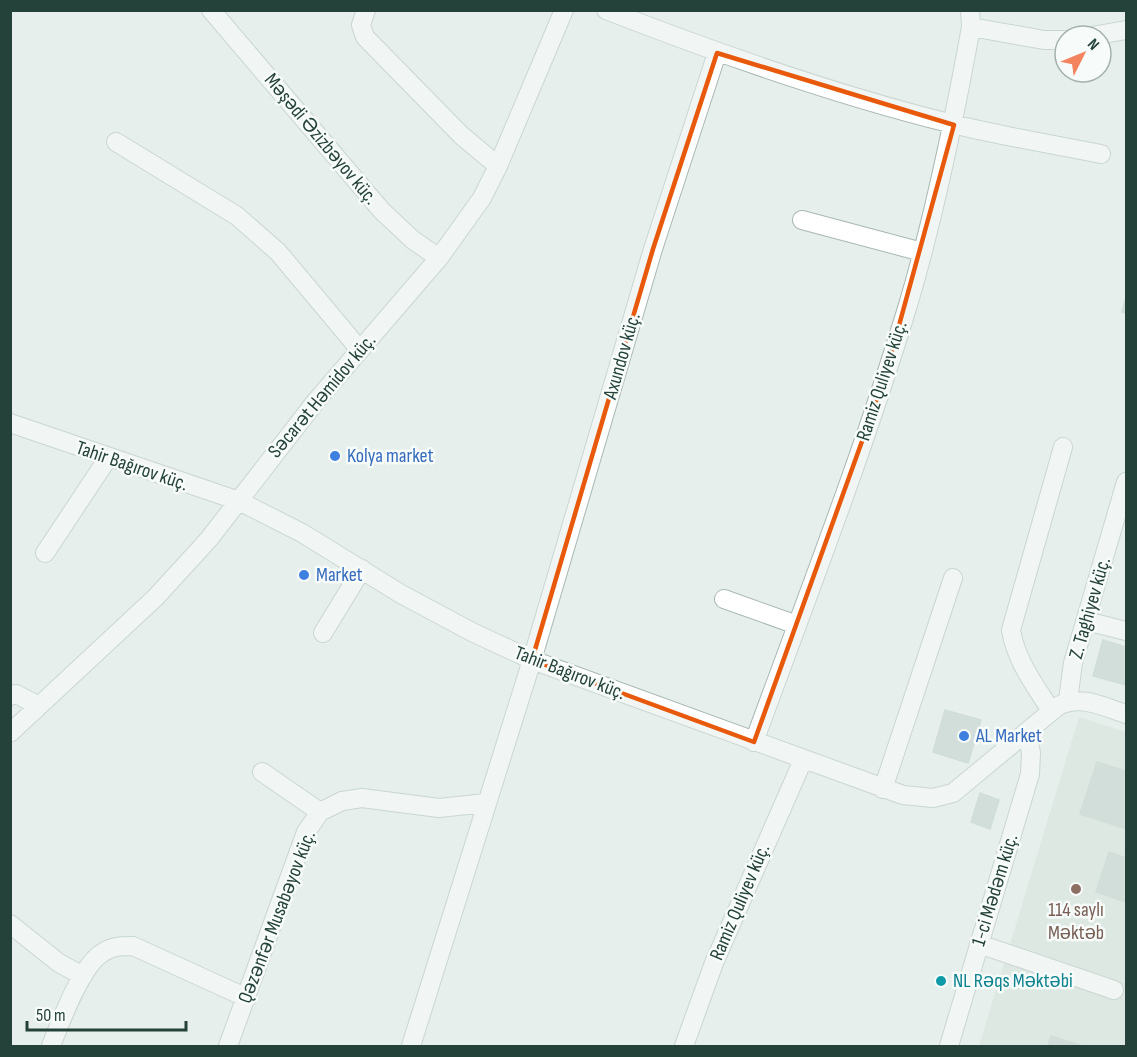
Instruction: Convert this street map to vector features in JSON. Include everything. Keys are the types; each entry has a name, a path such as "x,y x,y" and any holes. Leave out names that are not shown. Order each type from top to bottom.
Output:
{"street":[{"name":"Məşədi Əzizbəyov küç.","path":"212,10 382,211 413,240 439,258"},
{"path":"366,10 361,25 365,37 460,135 498,166"},
{"name":"Səcarət Həmidov küç.","path":"10,733 156,597 209,539 296,425 439,258 482,198 498,166 564,10"},
{"path":"606,10 717,53 954,124 1101,154"},
{"path":"970,19 1044,40 1053,40"},
{"name":"Ramiz Quliyev küç.","path":"754,742 880,390 922,252 954,124 970,19"},
{"name":"Axundov küç.","path":"411,1047 532,660 653,249 717,53"},
{"path":"116,142 237,216 278,252 360,350"},
{"path":"802,220 922,252"},
{"name":"Tahir Bağırov küç.","path":"10,423 238,501 302,532 462,627 532,660 883,789 919,798 953,793 1051,711 1068,700"},
{"path":"1051,711 1023,667 1014,646 1011,630 1064,447"},
{"path":"45,553 108,458"},
{"name":"Z. Taghiyev küç.","path":"1068,700 1073,663 1126,482"},
{"path":"323,633 362,569"},
{"path":"883,789 953,578"},
{"path":"724,599 797,625"},
{"path":"1086,621 1126,631"},
{"path":"10,696 16,694 39,706"},
{"path":"1068,700 1084,701 1126,714"},
{"name":"1-ci Mədəm küç.","path":"949,1047 1030,774 1031,753 1027,732"},
{"name":"Ramiz Quliyev küç.","path":"684,1047 714,963 804,760"},
{"path":"262,772 320,812"},
{"name":"Qəzənfər Musabəyov küç.","path":"228,1047 306,832 320,812 342,801 362,798 439,808 486,803"},
{"path":"12,928 58,963 83,976"},
{"path":"979,944 1114,990"},
{"path":"51,1047 83,976 100,954 115,946 133,946 247,998"}],"highlighted area":[{"path":"717,53 954,125 884,380 754,742 532,660 653,249"}],"shaded area":[{"name":"114 saylı Məktəb","path":"1079,717 1126,732 1126,1046 979,1046"}],"building":[{"path":"1126,297 1126,313 1122,312"},
{"path":"1103,640 1126,647 1126,685 1093,676"},
{"path":"945,710 981,720 968,763 933,752"},
{"path":"1097,762 1126,771 1126,829 1080,814"},
{"path":"980,793 999,800 990,829 971,822"},
{"path":"1109,852 1126,858 1126,902 1096,892"},
{"path":"1051,1036 1083,1046 1048,1046"}],"place":[{"name":"Kolya market","path":"335,456"},
{"name":"Market","path":"304,575"},
{"name":"AL Market","path":"964,736"},
{"name":"114 saylı Məktəb","path":"1076,889"},
{"name":"NL Rəqs Məktəbi","path":"941,981"}]}
